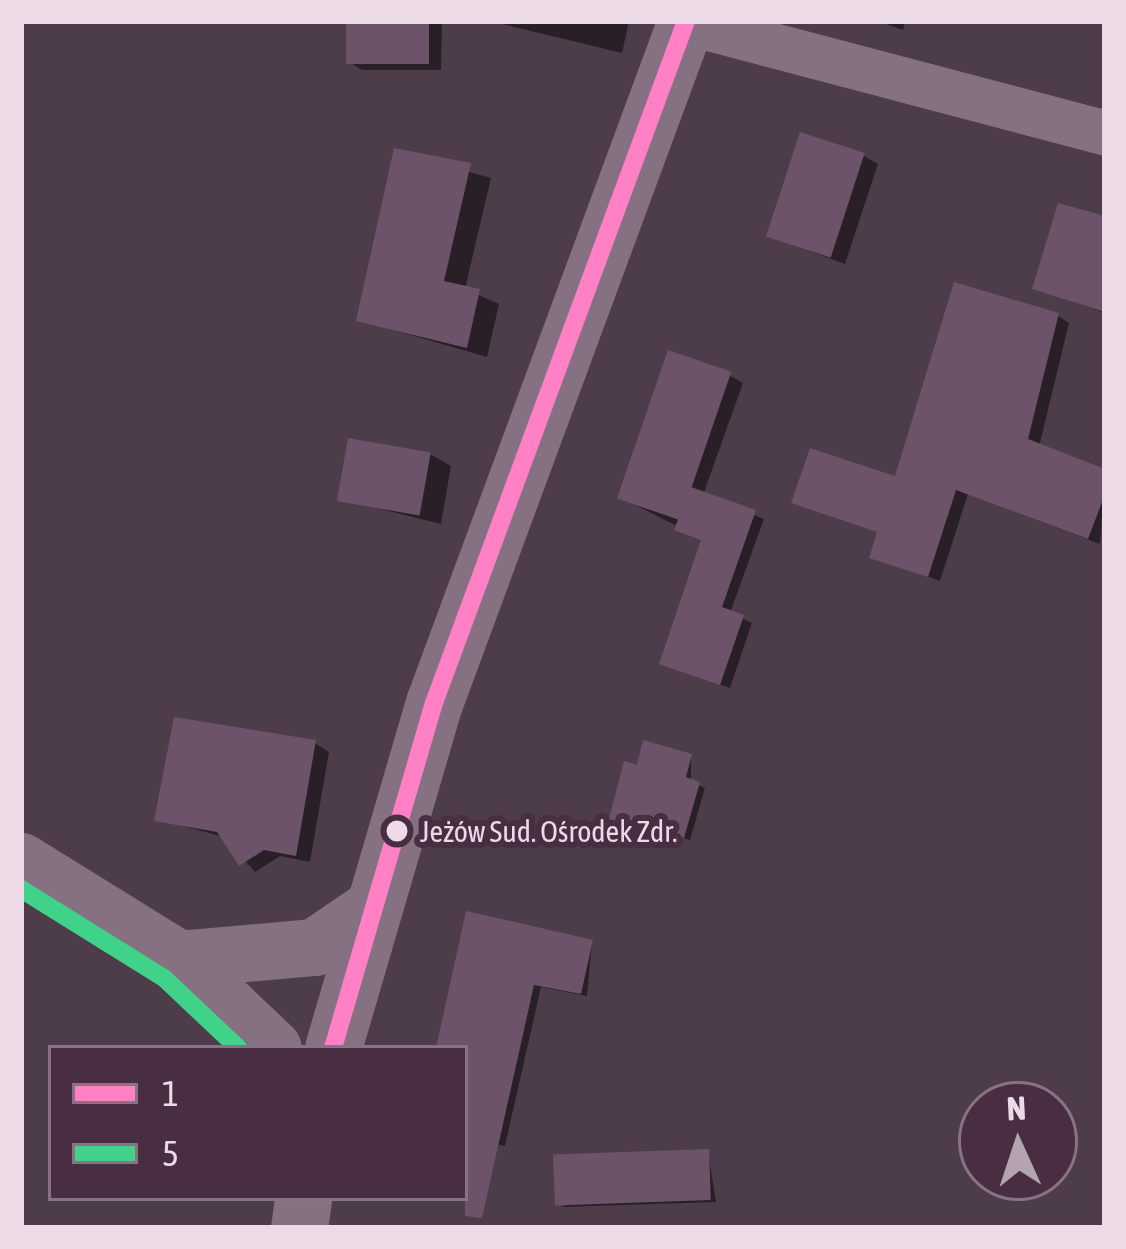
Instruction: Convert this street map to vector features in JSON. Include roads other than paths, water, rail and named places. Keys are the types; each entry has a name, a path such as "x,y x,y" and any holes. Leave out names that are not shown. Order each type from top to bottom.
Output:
{"street":[{"path":"334,1045 368,911 686,21 1105,133"},
{"path":"21,861 179,959 270,1045"},
{"path":"179,959 314,946 368,911"}],"place":[{"name":"Jeżów Sud. Ośrodek Zdr.","path":"397,831"}]}
